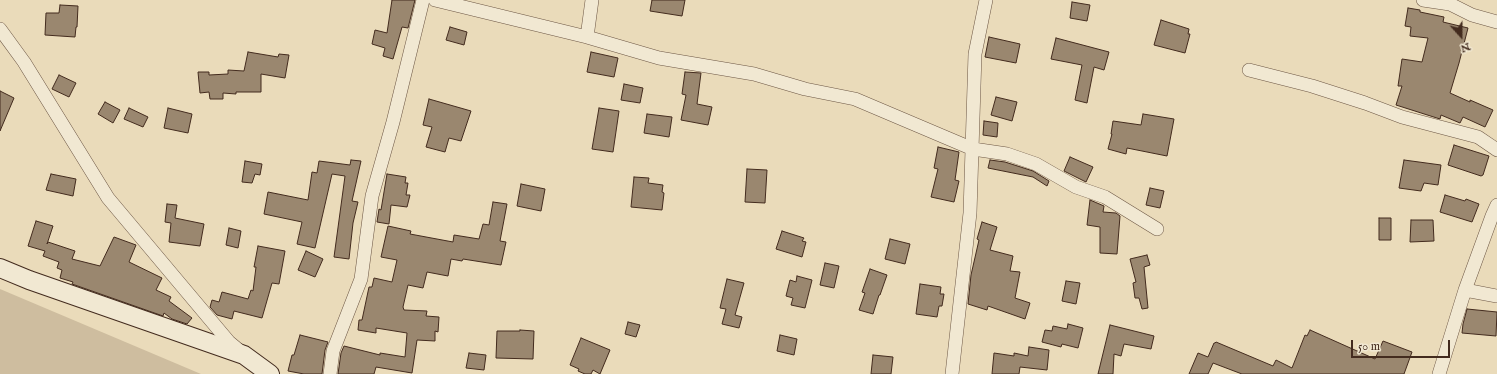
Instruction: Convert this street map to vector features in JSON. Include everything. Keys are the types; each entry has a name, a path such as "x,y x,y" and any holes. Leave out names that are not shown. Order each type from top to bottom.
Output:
{"street":[{"path":"330,374 333,351 361,279 372,196 393,122 423,0"},
{"path":"435,0 588,37 659,58 754,74 805,88 855,99 973,149 1007,154 1036,164 1076,187 1105,198 1157,229"},
{"path":"588,37 592,0"},
{"path":"952,374 970,213 975,54 986,0"},
{"path":"1423,0 1450,4 1472,16 1497,22"},
{"path":"0,29 24,62 108,198 229,342 270,374"},
{"path":"1249,70 1312,86 1402,116 1478,137 1497,150"},
{"path":"1439,374 1465,290 1497,205"},
{"path":"0,268 30,280 244,355"},
{"path":"1465,290 1497,296"}],"shaded area":[{"path":"0,289 201,374 0,374"}],"building":[{"path":"392,0 415,0 408,28 402,27 393,59 383,56 385,48 372,44 375,30 387,33"},
{"path":"652,0 685,0 682,16 650,11"},
{"path":"1072,2 1090,5 1087,21 1070,18"},
{"path":"60,5 78,6 75,37 45,35 46,13 59,13"},
{"path":"1408,8 1444,17 1443,22 1468,28 1450,93 1493,110 1485,127 1463,117 1460,123 1441,115 1440,119 1396,105 1402,86 1398,86 1402,59 1422,62 1428,38 1410,36 1411,27 1405,26"},
{"path":"1161,20 1189,29 1188,34 1190,34 1185,53 1154,45"},
{"path":"450,27 467,32 464,45 446,40"},
{"path":"989,37 1020,44 1016,63 985,57"},
{"path":"1056,38 1109,52 1104,70 1094,67 1087,103 1075,100 1082,65 1051,59"},
{"path":"248,52 278,57 279,54 289,55 285,78 261,74 261,92 236,92 236,94 223,93 223,99 210,99 209,92 200,93 198,72 209,72 209,75 228,74 228,70 244,71"},
{"path":"591,52 618,58 614,77 587,72"},
{"path":"685,72 701,73 697,104 712,107 708,125 681,120 686,95 682,94"},
{"path":"59,75 76,83 69,97 52,89"},
{"path":"624,84 643,88 640,103 621,100"},
{"path":"0,91 14,98 0,131"},
{"path":"996,97 1017,102 1012,121 991,115"},
{"path":"429,99 471,111 461,141 449,138 445,152 426,147 432,127 423,125"},
{"path":"105,102 120,110 113,123 98,114"},
{"path":"129,108 148,117 143,127 124,119"},
{"path":"168,108 192,114 188,133 164,128"},
{"path":"599,108 619,111 613,152 592,149"},
{"path":"647,114 672,117 669,137 644,133"},
{"path":"1143,114 1174,119 1167,156 1127,148 1126,154 1108,149 1112,134 1113,121 1141,125"},
{"path":"984,121 998,123 997,137 983,135"},
{"path":"1454,145 1489,156 1483,175 1481,176 1448,165"},
{"path":"938,147 959,152 955,180 959,181 954,202 931,197 938,169 934,168"},
{"path":"1070,157 1093,167 1086,182 1064,171"},
{"path":"351,160 361,161 352,201 358,202 353,223 349,259 334,257 345,176 332,174 315,248 297,244 302,222 264,214 268,192 308,200 312,172 317,173 319,161 350,165"},
{"path":"990,160 1005,162 1033,171 1049,181 1047,186 1033,177 988,168"},
{"path":"1404,160 1441,165 1438,185 1424,183 1421,191 1399,188"},
{"path":"245,161 262,164 260,175 255,174 252,183 242,182"},
{"path":"747,169 767,170 765,203 745,202"},
{"path":"51,174 76,179 73,196 46,190"},
{"path":"387,174 406,177 405,183 408,183 406,195 410,195 407,207 391,205 389,224 377,222 379,209 381,210"},
{"path":"634,177 649,178 648,183 663,185 662,192 664,193 662,210 631,207"},
{"path":"521,184 545,189 541,211 517,206"},
{"path":"1150,188 1164,191 1160,208 1146,205"},
{"path":"1445,195 1465,201 1466,199 1479,204 1472,222 1440,212"},
{"path":"1090,200 1104,206 1103,212 1116,213 1120,216 1117,254 1100,253 1100,227 1087,225"},
{"path":"493,202 507,204 500,241 506,242 501,265 463,259 462,261 451,259 448,276 427,272 423,288 408,285 403,307 404,310 427,311 426,316 439,317 438,332 435,331 435,341 417,340 412,373 376,367 374,374 338,374 341,353 344,346 380,355 380,353 405,357 407,333 376,328 376,333 358,330 359,320 362,320 369,287 372,287 374,278 392,282 397,260 381,257 388,226 411,231 410,234 453,242 454,235 479,239 483,224 489,225"},
{"path":"167,204 177,205 175,218 204,224 200,246 169,242 171,223 165,222"},
{"path":"1379,218 1391,218 1391,240 1379,240"},
{"path":"1411,220 1433,220 1434,241 1410,242"},
{"path":"36,221 53,226 47,244 48,242 75,251 72,259 100,266 114,237 136,245 129,262 162,278 156,290 171,297 169,301 192,318 187,324 172,319 164,313 163,316 72,284 73,282 60,278 62,270 57,268 59,262 43,256 45,251 28,246"},
{"path":"982,222 997,227 990,250 1013,256 1010,271 1020,272 1015,298 1030,303 1025,319 988,306 987,310 968,304 971,275 979,240 977,239"},
{"path":"229,228 241,231 238,248 226,245"},
{"path":"782,231 804,238 802,241 806,242 802,257 776,249"},
{"path":"890,239 910,244 905,264 885,259"},
{"path":"258,246 285,251 279,284 272,283 262,318 234,311 232,319 217,315 210,307 212,300 219,302 222,292 248,299 251,290 253,291 256,267 254,267"},
{"path":"306,251 323,259 315,277 298,270"},
{"path":"1147,255 1150,265 1144,267 1148,308 1142,309 1139,298 1135,298 1133,283 1136,282 1130,259"},
{"path":"825,263 839,266 834,288 820,285"},
{"path":"870,269 887,275 873,314 859,310 865,293 862,292"},
{"path":"797,276 812,280 805,308 791,305 793,298 786,296 790,280 796,282"},
{"path":"727,279 744,283 735,315 742,317 739,328 722,324 726,309 720,308"},
{"path":"1066,281 1080,283 1076,304 1062,301"},
{"path":"920,284 941,287 940,294 944,294 942,306 939,306 937,317 916,314"},
{"path":"1467,309 1497,312 1496,336 1462,333"},
{"path":"628,322 640,325 636,337 625,334"},
{"path":"1068,324 1083,328 1078,348 1062,344 1061,347 1042,342 1045,330 1052,331 1053,326 1067,329"},
{"path":"1110,325 1154,336 1151,349 1124,344 1121,356 1114,354 1113,374 1098,374"},
{"path":"1310,330 1375,359 1383,341 1412,352 1404,374 1242,374 1213,363 1208,374 1189,374 1198,353 1208,357 1214,343 1216,342 1273,366 1276,360 1292,368 1305,335 1307,336"},
{"path":"497,331 534,331 533,359 496,358"},
{"path":"300,335 328,342 325,350 322,374 304,374 288,371 292,355 294,355"},
{"path":"780,335 797,339 794,355 777,351"},
{"path":"581,338 610,350 600,374 593,370 591,374 585,374 578,371 579,369 570,365"},
{"path":"1029,347 1049,350 1047,370 1020,367 1019,374 992,374 994,353 1014,356 1014,353 1028,356"},
{"path":"469,353 486,355 484,370 466,368"},
{"path":"873,355 893,357 891,374 871,374"}]}
